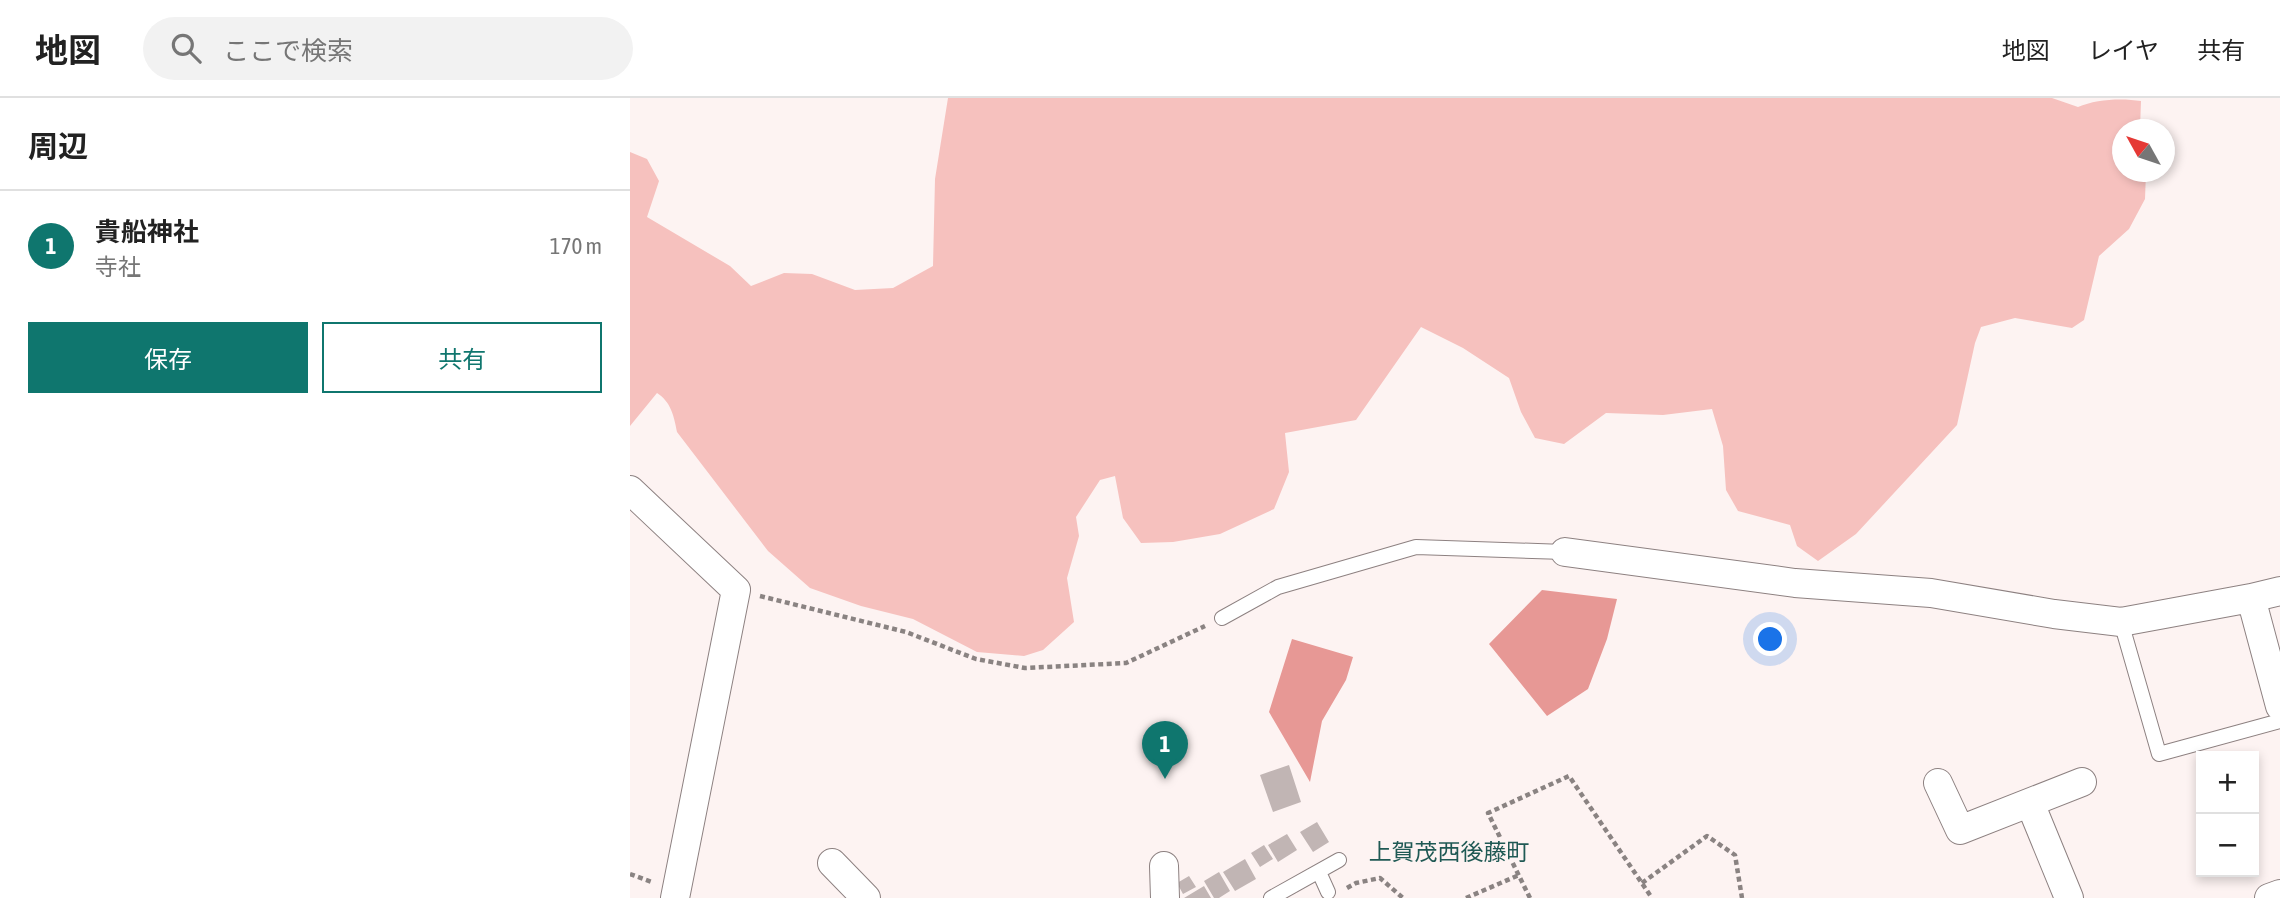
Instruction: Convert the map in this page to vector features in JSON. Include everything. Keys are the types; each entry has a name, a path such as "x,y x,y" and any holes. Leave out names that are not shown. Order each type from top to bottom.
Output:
{"street":[{"path":"630,490 736,590 675,898"},
{"path":"1565,552 1796,583 1931,593 2054,614 2121,622 2280,591"},
{"path":"2251,598 2280,706"},
{"path":"1938,783 1960,831 2082,782"},
{"path":"2030,803 2069,898"},
{"path":"832,863 866,898"},
{"path":"1164,866 1165,898"},
{"path":"2269,898 2280,894"}],"lane":[{"path":"1222,618 1278,587 1416,547 1565,552"},
{"path":"2121,622 2160,754 2280,721"},
{"path":"1271,898 1339,860"},
{"path":"1319,872 1333,892"}],"path":[{"path":"736,590 906,632 976,659 1025,668 1126,663 1222,618"},
{"path":"1530,898 1488,813 1569,776 1652,898"},
{"path":"1642,883 1707,836 1735,855 1742,898"},
{"path":"1466,898 1519,875"},
{"path":"1333,892 1380,878 1403,898"}],"shaded area":[{"path":"948,98 2052,98 2078,107 2117,99 2141,101 2140,119 2112,119 2112,182 2146,182 2145,199 2129,229 2099,256 2084,320 2072,328 2015,318 1981,327 1957,425 1856,534 1818,561 1797,546 1790,525 1738,511 1726,490 1723,446 1712,409 1663,415 1606,413 1564,444 1535,438 1521,412 1509,378 1463,348 1421,327 1356,420 1285,433 1289,472 1274,509 1220,534 1173,542 1141,543 1123,518 1115,476 1100,480 1076,517 1079,536 1067,578 1074,622 1043,650 1024,656 977,652 913,619 861,606 810,588 768,551 677,432 671,410 662,397 657,393 630,426 630,152 647,159 659,181 647,217 730,266 751,286 784,273 812,274 855,290 893,288 933,266 935,179"},
{"path":"1542,590 1617,599 1607,639 1588,689 1547,716 1489,644"},
{"path":"1292,639 1353,657 1346,680 1322,721 1310,782 1269,712"}],"building":[{"path":"1289,765 1301,802 1273,812 1260,775"},
{"path":"1317,822 1329,842 1313,852 1300,832"},
{"path":"1287,834 1297,850 1278,862 1268,845"},
{"path":"1264,845 1273,859 1260,867 1251,853"},
{"path":"1245,859 1256,879 1235,891 1223,872"},
{"path":"1219,872 1230,891 1214,898 1204,881"},
{"path":"1189,876 1196,887 1183,894 1177,883"},
{"path":"1204,886 1211,898 1184,898"}],"place":[{"name":"貴船神社","path":"1165,779"}],"district":[{"name":"上賀茂西後藤町","path":"1449,852"}]}
